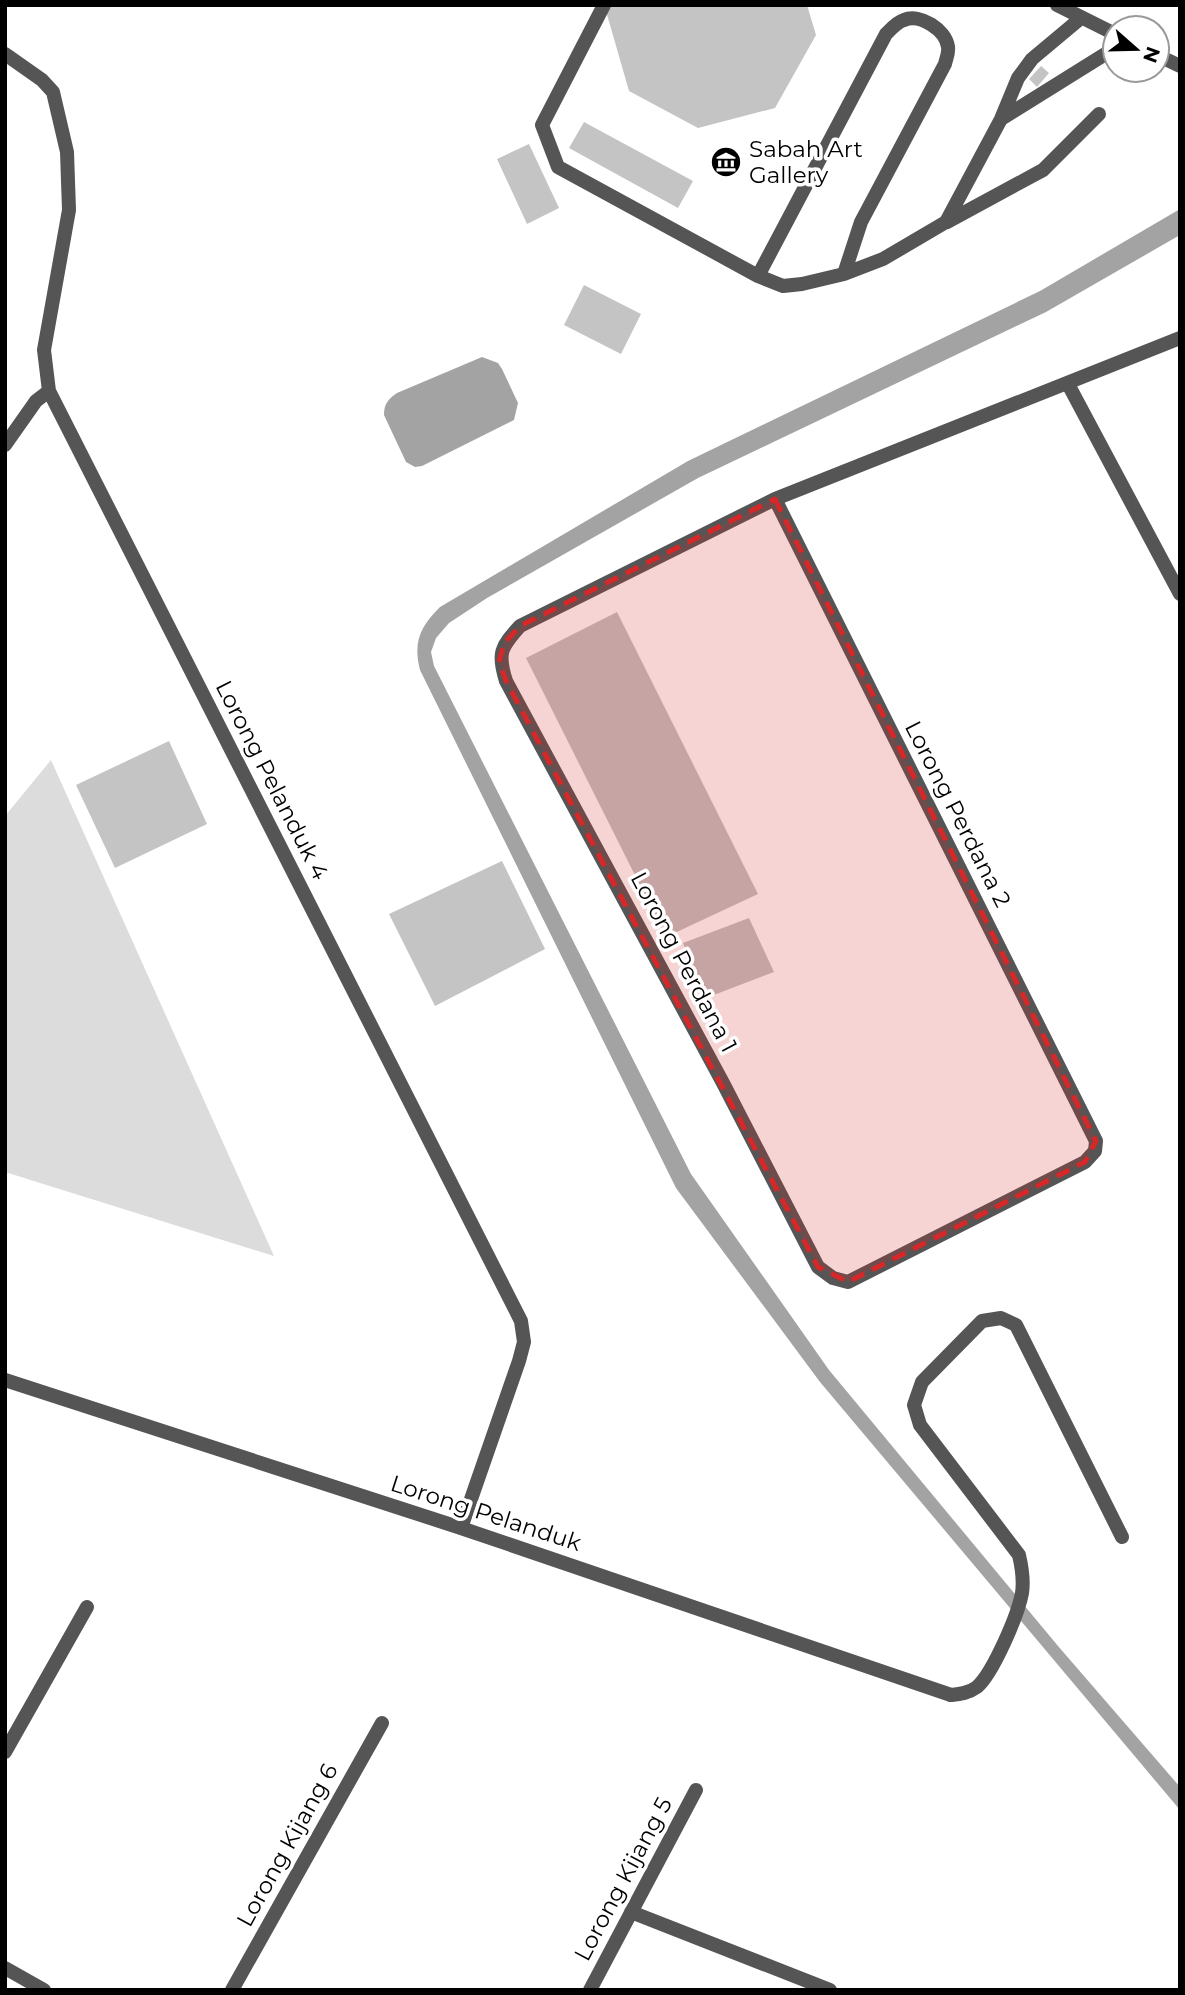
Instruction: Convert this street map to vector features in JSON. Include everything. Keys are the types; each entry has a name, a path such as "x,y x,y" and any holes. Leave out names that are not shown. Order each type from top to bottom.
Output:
{"street":[{"path":"604,5 542,125 558,167 758,276 783,286 844,274 883,259 1043,170 1099,114"},
{"path":"1056,5 1101,27"},
{"path":"946,222 1001,119 1018,78 1032,59 1081,18"},
{"path":"758,276 886,34 906,19 919,19 934,26 945,38 949,49 945,64 861,222 844,274"},
{"name":"Lorong Pelanduk 4","path":"5,54 42,80 53,92 67,152 69,210 44,350 49,391 521,1321 524,1342 519,1361 461,1528"},
{"path":"1001,119 1101,57"},
{"path":"775,499 1180,338"},
{"path":"1068,384 1180,594"},
{"path":"5,445 36,401 49,391"},
{"name":"Lorong Perdana 1","path":"775,499 520,626 504,643 499,662 506,681 723,1083 818,1267"},
{"name":"Lorong Perdana 2","path":"775,499 1096,1140 1095,1151 1085,1162 848,1282 833,1278 818,1267"},
{"name":"Lorong Pelanduk","path":"5,1380 461,1528 951,1695 964,1694 976,1687 986,1675 1009,1633 1022,1594 1023,1575 1018,1555 920,1425 914,1405 922,1382 982,1321 1001,1318 1016,1325 1122,1537"},
{"path":"5,1752 87,1607"},
{"name":"Lorong Kijang 6","path":"232,1990 382,1723"},
{"name":"Lorong Kijang 5","path":"590,1990 696,1790"},
{"path":"631,1912 830,1990"},
{"path":"5,1968 44,1990"}],"highlighted area":[{"path":"775,499 1096,1141 1085,1162 848,1282 818,1267 506,681 499,662 504,643 520,626"}],"shaded area":[{"path":"1180,209 1180,235 1046,312 698,478 487,598 449,623 436,638 431,652 434,666 691,1174 829,1370 1058,1646 1180,1787 1180,1810 820,1382 676,1188 420,670 417,651 423,628 440,607 688,461 1040,291"},
{"path":"482,357 498,363 502,369 518,403 514,420 422,466 415,467 406,462 384,415 387,402 397,393"},
{"path":"51,760 274,1256 5,1172 5,816"}],"building":[{"path":"609,5 807,5 816,35 775,108 698,128 629,91 606,11"},
{"path":"1041,66 1049,73 1037,87 1029,79"},
{"path":"584,122 693,181 678,208 569,148"},
{"path":"529,144 559,208 527,224 497,159"},
{"path":"584,285 641,314 621,354 564,325"},
{"path":"617,612 758,894 666,937 526,658"},
{"path":"169,741 207,824 115,868 76,785"},
{"path":"502,861 545,949 435,1006 389,914"},
{"path":"749,918 774,972 706,998 683,943"}],"place":[{"name":"Sabah Art Gallery","path":"726,162"}]}
